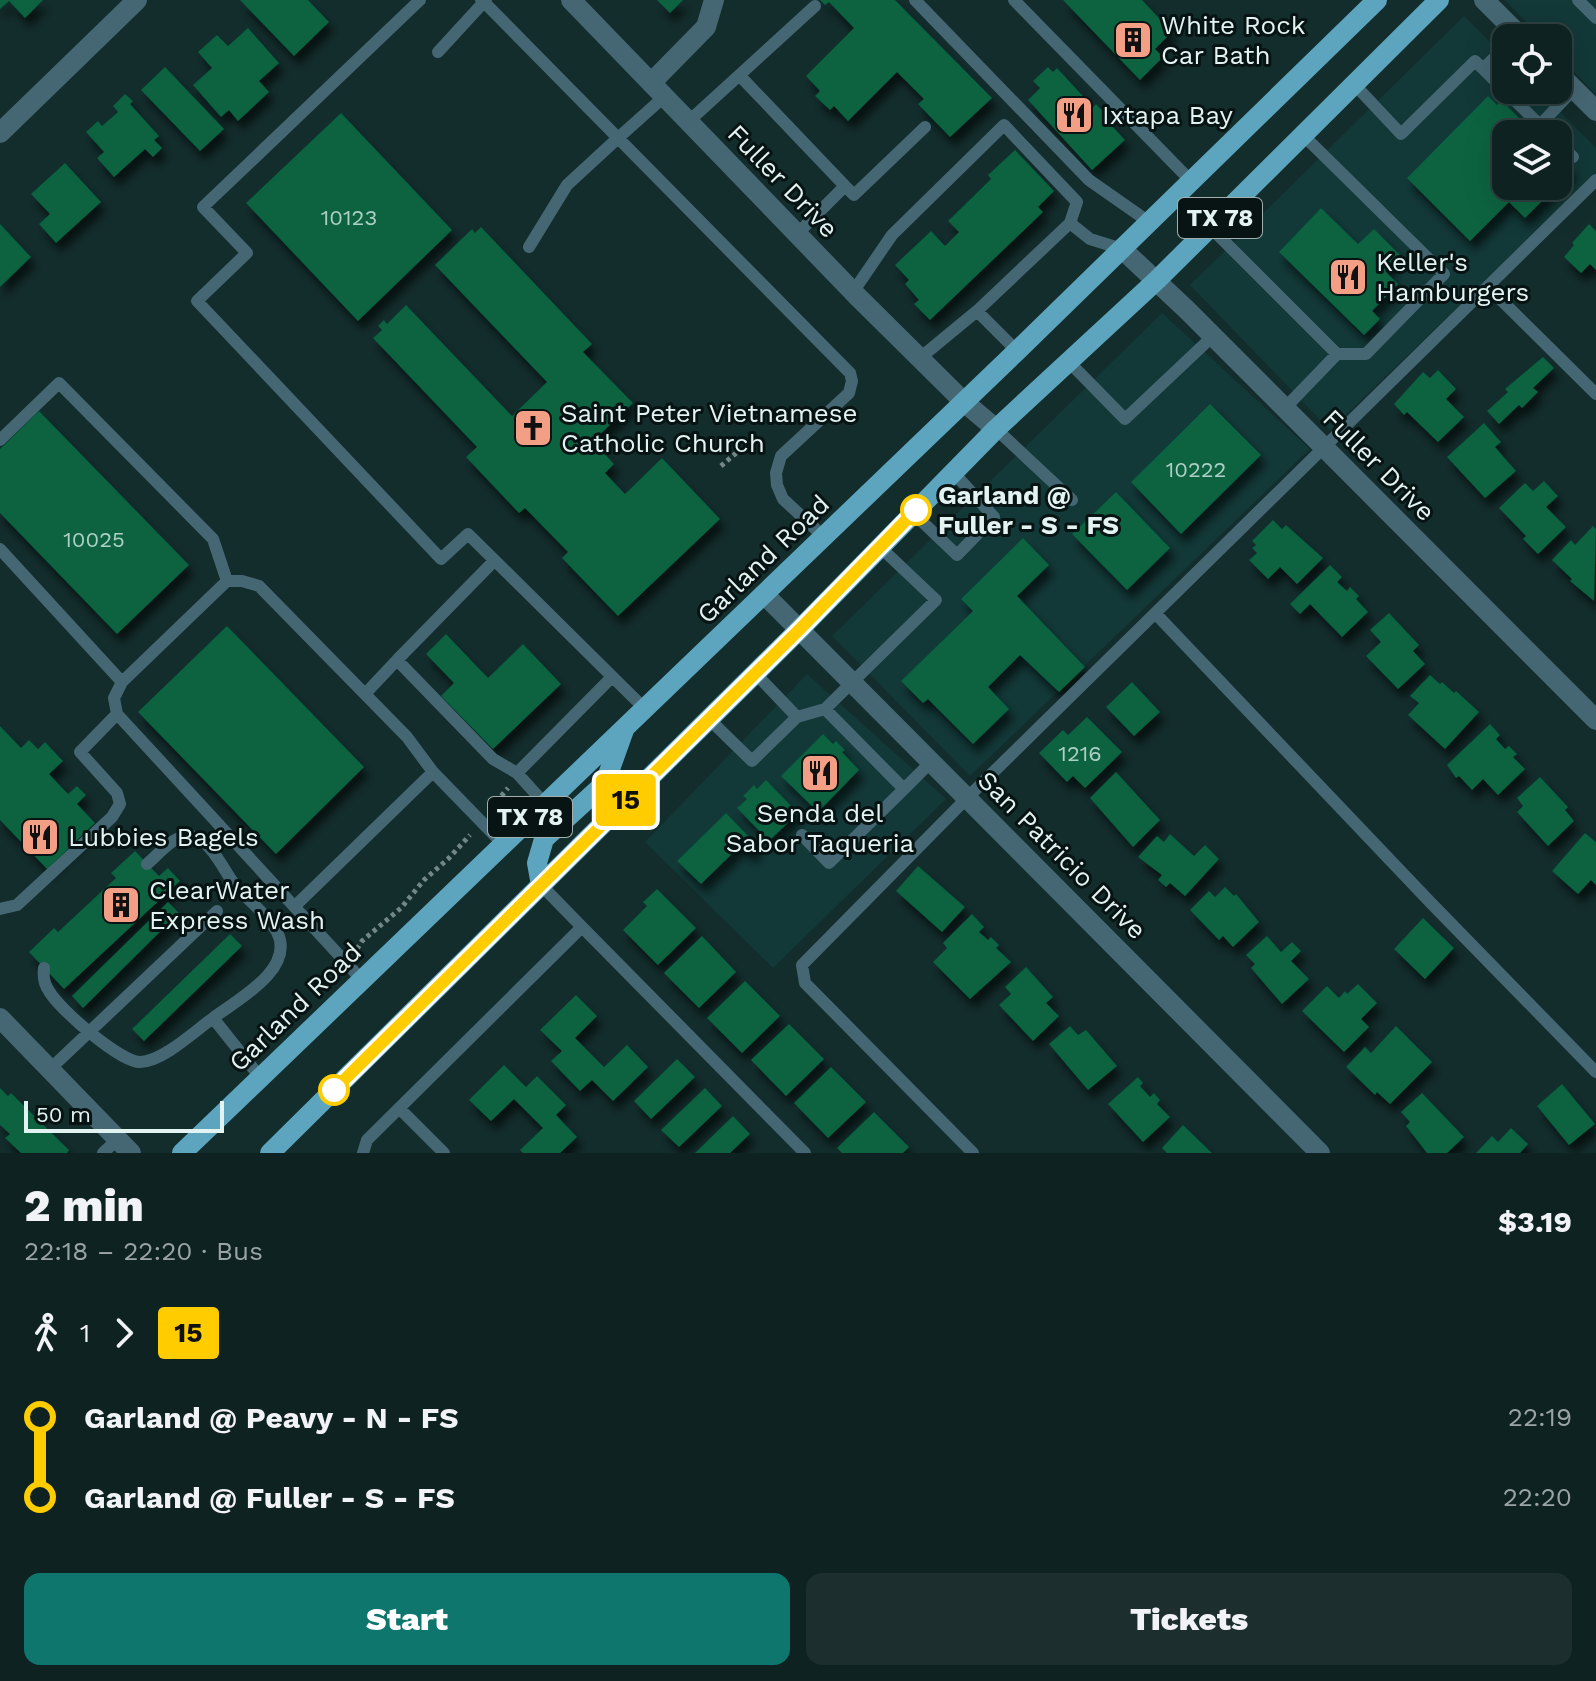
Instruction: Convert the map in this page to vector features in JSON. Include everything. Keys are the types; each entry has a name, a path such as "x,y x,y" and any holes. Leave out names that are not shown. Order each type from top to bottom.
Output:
{"main road":[{"name":"TX 78","path":"270,1153 800,629 996,429 1157,280 1439,0"},
{"name":"Garland Road","path":"182,1153 260,1077 354,971 502,843 824,537 1374,1"},
{"path":"541,885 537,863 544,839 605,783 625,726"}],"street":[{"path":"0,133 137,0"},
{"name":"Fuller Drive","path":"571,0 853,292 964,402 996,429"},
{"path":"658,90 706,27 714,0"},
{"path":"1484,0 1503,24"},
{"path":"1574,89 1596,111"},
{"name":"Fuller Drive","path":"1122,249 1157,280 1596,720"},
{"name":"San Patricio Drive","path":"764,594 1320,1153"},
{"path":"0,1018 117,1148"}],"lane":[{"path":"420,0 203,207 247,253 197,301 441,559 468,534 644,708"},
{"path":"915,0 1089,180 1149,222"},
{"path":"1014,0 1190,180"},
{"path":"1578,0 1596,18"},
{"path":"438,52 484,1 850,373 849,393 781,456 776,473 783,499 824,537"},
{"path":"689,121 741,77 815,6"},
{"path":"1354,84 1401,134 1475,61 1534,120"},
{"path":"1483,69 1492,61"},
{"path":"741,77 854,195 925,127"},
{"path":"1551,120 1574,89"},
{"path":"529,247 567,185 618,138 658,90"},
{"path":"853,292 892,235 1004,125 1077,202 1070,223 977,311 920,358"},
{"path":"1210,227 1337,354 1366,354 1444,274 1303,135"},
{"path":"973,1153 805,983 802,965 968,797 1596,180"},
{"path":"797,234 845,186"},
{"path":"1070,223 1090,239 1122,249"},
{"path":"1488,287 1596,394"},
{"path":"977,311 1017,351"},
{"path":"1069,362 1125,419 1213,336"},
{"path":"1285,408 1337,354"},
{"path":"0,440 59,383 213,539 227,581"},
{"path":"996,429 1072,500"},
{"path":"913,513 957,555 994,517 953,472"},
{"path":"709,719 752,761 797,717 825,709 936,600 880,547"},
{"path":"0,549 122,682"},
{"path":"365,694 493,562"},
{"path":"354,971 117,714 114,698 122,682 227,581 259,586 407,737 433,772 502,843"},
{"path":"1155,613 1596,1072"},
{"path":"397,660 493,759 517,773 544,803"},
{"path":"755,673 797,717"},
{"path":"517,773 611,678"},
{"path":"825,709 904,789"},
{"path":"0,909 17,905 112,817 120,804 117,793 80,752 117,714"},
{"path":"802,835 829,863 932,761"},
{"path":"295,906 433,772"},
{"path":"44,968 43,978 49,993 89,1032 137,1063 155,1060 266,979 279,960 279,935 265,915 240,891 206,844 194,836 178,837 147,864"},
{"path":"541,885 805,1153"},
{"path":"49,1070 217,911"},
{"path":"363,1153 367,1140 582,927"},
{"path":"213,1018 260,1077"},
{"path":"400,1109 444,1153"}],"path":[{"path":"721,466 742,448"},
{"path":"354,971 362,941 401,908 481,821 517,773"}],"shaded area":[{"path":"1505,0 1596,0 1596,95 1572,70 1572,24 1528,24"},
{"path":"1464,16 1492,44 1492,104 1552,104 1568,120 1492,120 1492,200 1569,200 1330,430 1190,285"},
{"path":"1572,124 1596,148 1596,174 1572,197"},
{"path":"1162,313 1310,449 970,776 832,636"},
{"path":"807,674 946,799 773,968 645,842"}],"building":[{"path":"0,0 43,0 25,18 9,1 0,9"},
{"path":"240,0 308,0 329,22 294,56"},
{"path":"657,0 683,0 670,13"},
{"path":"820,0 895,0 992,98 950,137 918,104 924,99 897,72 848,121 834,106 830,110 815,96 820,91 806,76 854,28 829,2 825,5"},
{"name":"White Rock Car Bath","path":"1063,0 1142,0 1172,32 1155,49 1163,57 1140,80"},
{"path":"248,28 279,63 259,81 269,92 238,121 229,110 221,117 193,85 212,68 198,52 217,35 228,46"},
{"path":"165,67 224,129 200,151 141,90"},
{"name":"Ixtapa Bay","path":"1048,67 1053,72 1057,68 1093,107 1096,104 1125,140 1092,170 1028,100 1040,88 1033,81"},
{"path":"125,94 133,101 130,104 159,136 154,140 162,148 153,157 145,149 114,177 97,158 104,152 86,132 98,121 102,126 118,112 113,106"},
{"path":"1488,96 1492,104 1505,104 1521,120 1492,120 1492,200 1543,200 1525,218 1509,202 1470,241 1407,178"},
{"path":"341,113 452,230 358,321 246,203"},
{"path":"1015,150 1054,191 1038,207 1043,212 930,320 914,304 919,300 905,284 909,280 895,265 931,231 945,246 959,232 948,221 991,179 988,175"},
{"path":"65,163 101,202 56,243 39,224 50,214 31,194"},
{"name":"Keller's Hamburgers","path":"1321,208 1358,244 1374,229 1400,255 1385,271 1398,284 1372,311 1380,319 1364,335 1279,252"},
{"path":"0,224 31,257 0,287"},
{"path":"1589,224 1596,231 1596,270 1590,264 1581,273 1564,257"},
{"name":"Saint Peter Vietnamese Catholic Church","path":"481,227 592,344 583,352 633,403 593,441 614,464 605,473 625,494 662,458 720,519 618,616 562,558 568,552 525,508 519,513 466,457 477,447 373,338 382,330 378,326 384,320 387,324 406,305 512,416 547,382 435,265 472,229 475,233"},
{"path":"1543,357 1554,368 1533,388 1538,392 1499,424 1487,411 1508,392 1505,389"},
{"path":"1438,370 1456,389 1446,399 1464,417 1438,442 1407,412 1404,415 1394,404 1423,372 1430,378"},
{"path":"1210,404 1261,455 1181,534 1131,482"},
{"path":"39,411 189,565 117,634 0,513 0,449"},
{"path":"1484,423 1501,442 1495,447 1516,471 1485,498 1447,457"},
{"path":"1544,481 1558,496 1546,507 1566,527 1538,554 1523,539 1526,536 1499,508 1525,483 1533,491"},
{"path":"1116,492 1170,548 1127,590 1072,534"},
{"path":"1273,520 1282,529 1286,525 1323,558 1297,584 1280,567 1268,579 1249,560 1257,553 1252,548 1256,545 1252,541"},
{"path":"1593,526 1596,529 1594,601 1570,581 1572,579 1552,560 1571,540 1575,545"},
{"path":"1023,538 1049,565 1017,596 1085,667 1059,692 1020,655 988,687 1009,709 973,744 928,699 923,703 901,681 973,611 961,599"},
{"path":"1330,565 1342,577 1337,582 1347,591 1350,587 1368,612 1342,637 1310,604 1300,614 1290,604"},
{"path":"1389,613 1419,645 1413,651 1425,664 1398,689 1366,656 1381,642 1370,630"},
{"path":"227,626 364,767 276,854 138,712"},
{"path":"446,634 488,678 523,644 561,684 493,749 441,696 454,683 426,654"},
{"path":"1430,675 1454,693 1456,691 1479,712 1445,749 1408,715 1419,703 1410,696"},
{"path":"1132,682 1160,712 1134,736 1106,707"},
{"path":"1087,717 1122,752 1085,788 1073,776 1067,782 1039,753 1063,730 1068,735"},
{"path":"1490,724 1500,735 1496,739 1505,749 1509,746 1517,754 1513,757 1525,769 1498,795 1483,779 1472,790 1459,776 1456,778 1447,765"},
{"path":"0,726 21,748 29,740 38,749 45,742 63,761 49,774 68,794 77,786 86,795 77,804 95,823 47,869 0,820"},
{"name":"Senda del Sabor Taqueria","path":"823,734 845,750 842,752 859,770 818,812 781,776"},
{"path":"1116,772 1160,820 1133,847 1090,798"},
{"path":"1540,777 1568,807 1565,810 1574,821 1548,846 1517,812 1523,806 1517,798"},
{"path":"766,780 798,813 769,841 737,808 747,799 743,796 754,785 757,789"},
{"path":"726,813 758,846 750,854 741,845 701,884 677,861"},
{"path":"1585,833 1596,842 1596,885 1591,880 1578,894 1552,871"},
{"path":"1170,834 1194,856 1205,845 1219,859 1185,896 1170,883 1166,887 1158,880 1162,875 1138,857 1157,836 1164,842"},
{"name":"ClearWater Express Wash","path":"135,851 159,876 168,868 180,881 64,989 29,952 54,928 58,932 116,878 111,873"},
{"path":"918,866 965,907 942,932 896,891"},
{"path":"1225,887 1234,896 1236,894 1259,922 1233,947 1223,936 1219,940 1190,910 1209,891 1215,897"},
{"path":"657,889 696,928 658,965 623,930 647,906 643,902"},
{"path":"168,902 179,913 83,1008 72,996"},
{"path":"972,914 984,927 979,932 988,940 991,937 999,945 996,948 1011,962 970,999 933,962 947,948 943,943"},
{"path":"1423,918 1454,948 1425,979 1394,949"},
{"path":"230,934 242,946 144,1041 132,1029"},
{"path":"702,936 736,972 699,1008 664,973"},
{"path":"1267,936 1281,952 1292,942 1301,951 1291,961 1309,979 1282,1004 1251,968 1255,964 1246,955"},
{"path":"1026,967 1053,997 1046,1003 1059,1016 1033,1041 999,1005 1011,994 1005,987"},
{"path":"745,981 780,1016 742,1053 707,1018"},
{"path":"1358,984 1377,1003 1361,1019 1369,1027 1344,1052 1302,1011 1327,986 1339,998"},
{"path":"576,995 597,1016 575,1038 604,1067 627,1045 648,1067 613,1101 592,1080 580,1091 551,1061 562,1051 540,1030"},
{"path":"789,1024 824,1059 786,1096 751,1060"},
{"path":"1070,1026 1078,1035 1086,1030 1117,1066 1088,1090 1049,1044"},
{"path":"1396,1026 1432,1062 1390,1104 1377,1092 1375,1095 1346,1067 1365,1047 1371,1053"},
{"path":"677,1059 695,1077 651,1119 634,1101"},
{"path":"504,1065 526,1087 537,1076 566,1105 556,1115 577,1137 560,1153 523,1153 520,1150 543,1128 514,1099 491,1121 469,1100"},
{"path":"831,1067 866,1102 828,1138 794,1103"},
{"path":"1138,1077 1143,1083 1140,1086 1150,1097 1154,1093 1160,1100 1157,1104 1170,1117 1143,1142 1108,1104"},
{"path":"1562,1084 1595,1124 1569,1145 1537,1106"},
{"path":"0,1088 8,1096 11,1093 69,1150 67,1153 21,1153 5,1138 10,1134 0,1125"},
{"path":"705,1088 722,1106 679,1147 661,1130"},
{"path":"1422,1093 1464,1137 1447,1153 1427,1153 1406,1126 1410,1122 1401,1112"},
{"path":"874,1112 909,1147 903,1153 842,1153 837,1148"},
{"path":"733,1116 750,1134 730,1153 695,1153"},
{"path":"1183,1125 1212,1153 1167,1153 1162,1148"},
{"path":"1511,1128 1528,1144 1520,1153 1476,1153 1492,1136 1498,1142"}],"bus line":[{"name":"15","path":"334,1090 800,629 916,510"}],"place":[{"name":"White Rock Car Bath","path":"1133,40"},
{"name":"Ixtapa Bay","path":"1074,115"},
{"name":"Keller's Hamburgers","path":"1348,277"},
{"name":"Saint Peter Vietnamese Catholic Church","path":"533,428"},
{"name":"Garland @ Fuller - S - FS","path":"916,510"},
{"name":"Senda del Sabor Taqueria","path":"820,773"},
{"name":"Lubbies Bagels","path":"40,837"},
{"name":"ClearWater Express Wash","path":"121,905"}]}
